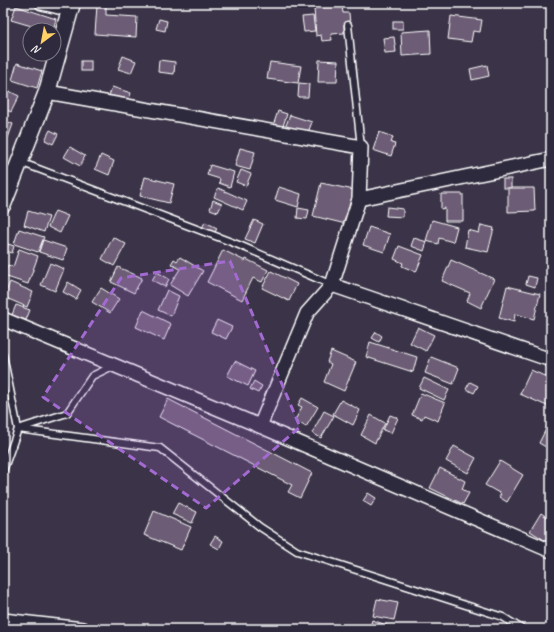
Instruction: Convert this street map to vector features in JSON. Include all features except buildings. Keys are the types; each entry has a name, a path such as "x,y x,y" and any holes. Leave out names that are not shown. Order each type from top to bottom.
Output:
{"street":[{"path":"3,204 47,92 72,6 42,3"},
{"path":"47,92 361,146 359,199 332,285 307,313 260,426"},
{"path":"359,199 551,159"},
{"path":"332,285 551,360"},
{"path":"3,319 260,426 551,551"},
{"path":"3,620 83,629"}],"lane":[{"path":"348,25 361,146"},
{"path":"20,162 238,245 332,285"},
{"path":"3,355 18,429 3,471"},
{"path":"18,429 67,412 92,376 113,366"},
{"path":"18,429 160,448 260,527 297,551 503,617 522,629"}],"highlighted area":[{"path":"230,261 300,427 206,508 43,397 121,278"}]}
